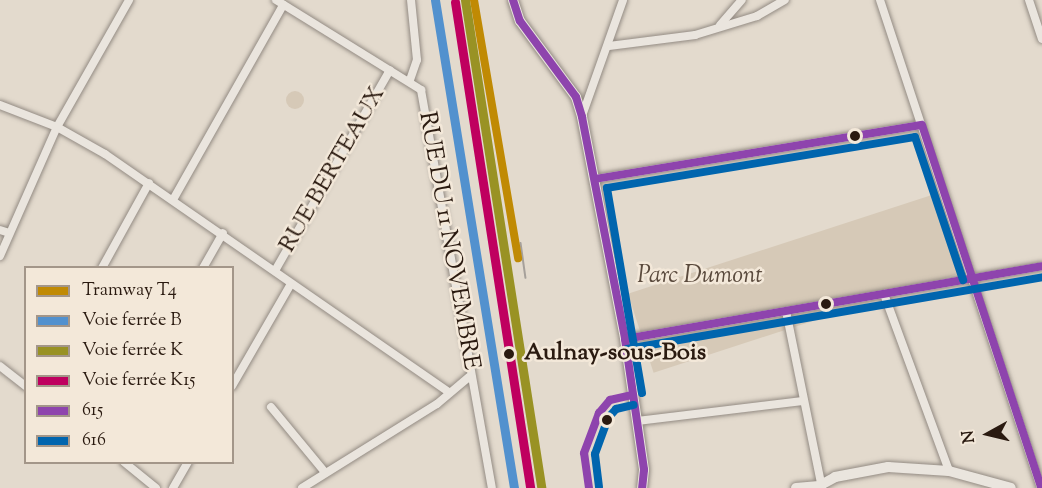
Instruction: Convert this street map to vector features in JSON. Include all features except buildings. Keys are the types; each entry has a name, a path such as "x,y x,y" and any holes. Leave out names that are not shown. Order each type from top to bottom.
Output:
{"street":[{"path":"0,256 57,127 129,0"},
{"name":"RUE DU 11 NOVEMBRE","path":"411,0 417,60 410,80 423,94 469,377 492,488"},
{"path":"513,0 520,21 576,97 582,117 625,339 644,470 642,488"},
{"path":"582,117 609,46 623,0"},
{"path":"720,26 742,0"},
{"path":"609,46 662,42 757,16 785,0"},
{"path":"880,0 1041,488"},
{"path":"1029,0 1042,39"},
{"path":"174,198 280,2 410,80"},
{"name":"RUE BERTEAUX","path":"276,269 390,70"},
{"path":"0,105 57,127 174,198 276,269 291,284 449,392"},
{"path":"595,179 922,125"},
{"path":"103,266 149,183"},
{"path":"0,230 9,233"},
{"path":"203,266 222,233"},
{"path":"625,339 1042,266"},
{"path":"234,383 291,284"},
{"path":"884,294 949,471"},
{"path":"786,311 803,401 814,438 820,487"},
{"path":"0,366 24,384"},
{"path":"302,488 324,471 437,404 469,377"},
{"path":"637,421 803,401"},
{"path":"271,407 324,471"},
{"path":"126,464 156,488"},
{"path":"173,488 187,464"},
{"path":"796,488 820,487 835,477 888,466 949,471 1011,488"}],"green space":[{"path":"295,91 301,94 304,100 301,106 295,109 289,106 286,100 289,94"},
{"name":"Parc Dumont","path":"938,193 964,272 654,373 628,294"}],"tram line":[{"name":"T4","path":"474,0 518,258"},
{"path":"521,243 526,278"}],"rail line":[{"name":"B","path":"435,0 514,488"},
{"name":"K","path":"465,0 541,488"},
{"name":"K15","path":"455,2 530,488"}],"transit line":[{"name":"615","path":"513,0 520,21 576,97 582,117 625,339 644,470 642,488"},
{"name":"615","path":"595,179 922,125 1041,488"},
{"name":"616","path":"642,393 607,188 915,137 963,280"},
{"name":"615","path":"625,339 1042,266"},
{"name":"616","path":"627,349 1042,277"},
{"name":"615","path":"589,488 584,453 599,413 610,400 632,395"},
{"name":"616","path":"599,487 595,454 608,418 616,409 634,405"}],"place":[{"name":"Aulnay-sous-Bois","path":"509,354"}]}
